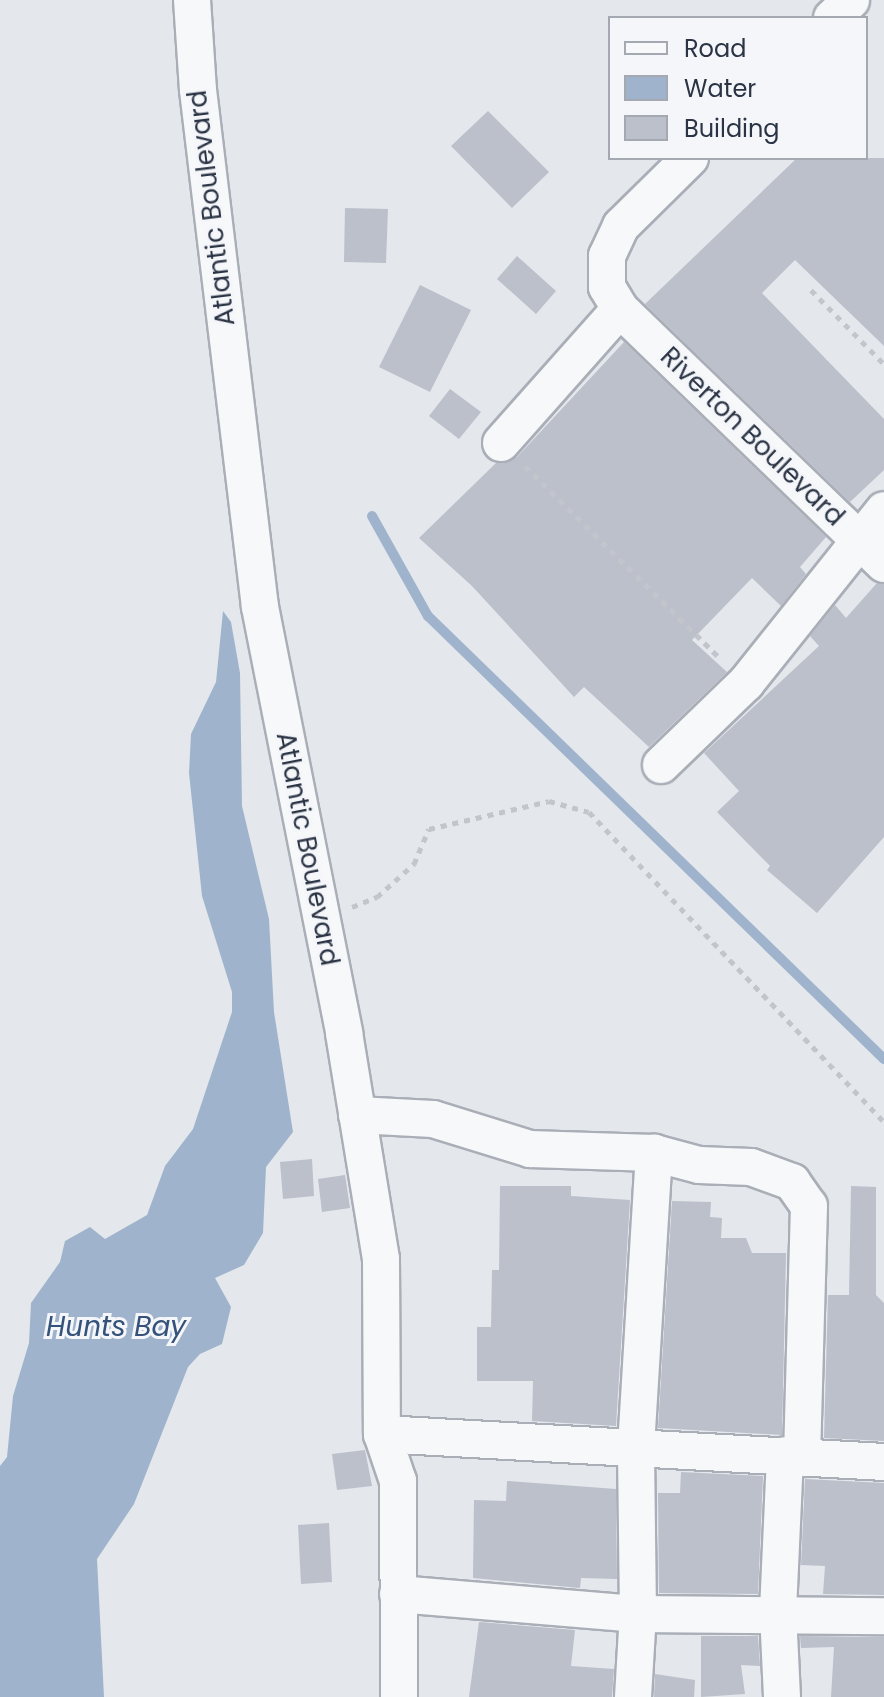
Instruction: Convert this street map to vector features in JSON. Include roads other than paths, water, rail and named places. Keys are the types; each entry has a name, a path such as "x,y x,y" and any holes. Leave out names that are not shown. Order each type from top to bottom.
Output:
{"street":[{"name":"Atlantic Boulevard","path":"192,0 198,90 260,607 321,921 381,1259 382,1434 398,1481 399,1697"},
{"path":"834,16 851,0"},
{"path":"501,443 620,309 607,287 612,246 621,226 688,160"},
{"name":"Riverton Boulevard","path":"620,309 884,564"},
{"path":"661,765 746,683 857,538 884,510"},
{"path":"357,1115 433,1119 530,1149 654,1153 699,1165 751,1167 792,1182 809,1206 794,1456 778,1611 782,1697"},
{"path":"633,1697 638,1614 636,1447 654,1153"},
{"path":"382,1434 884,1462"},
{"path":"398,1594 638,1614 778,1611 884,1616"}],"water":[{"name":"Hunts Bay","path":"223,611 231,622 240,673 242,806 269,919 274,1012 293,1132 266,1167 263,1233 244,1265 215,1278 231,1307 222,1344 200,1354 188,1367 134,1504 97,1559 104,1697 0,1697 0,1466 7,1457 13,1396 29,1343 31,1303 60,1262 65,1241 90,1227 105,1239 147,1215 165,1166 193,1129 232,1012 232,992 202,896 189,773 191,734 216,682"}],"waterway":[{"path":"372,516 428,616 884,1059"}]}
